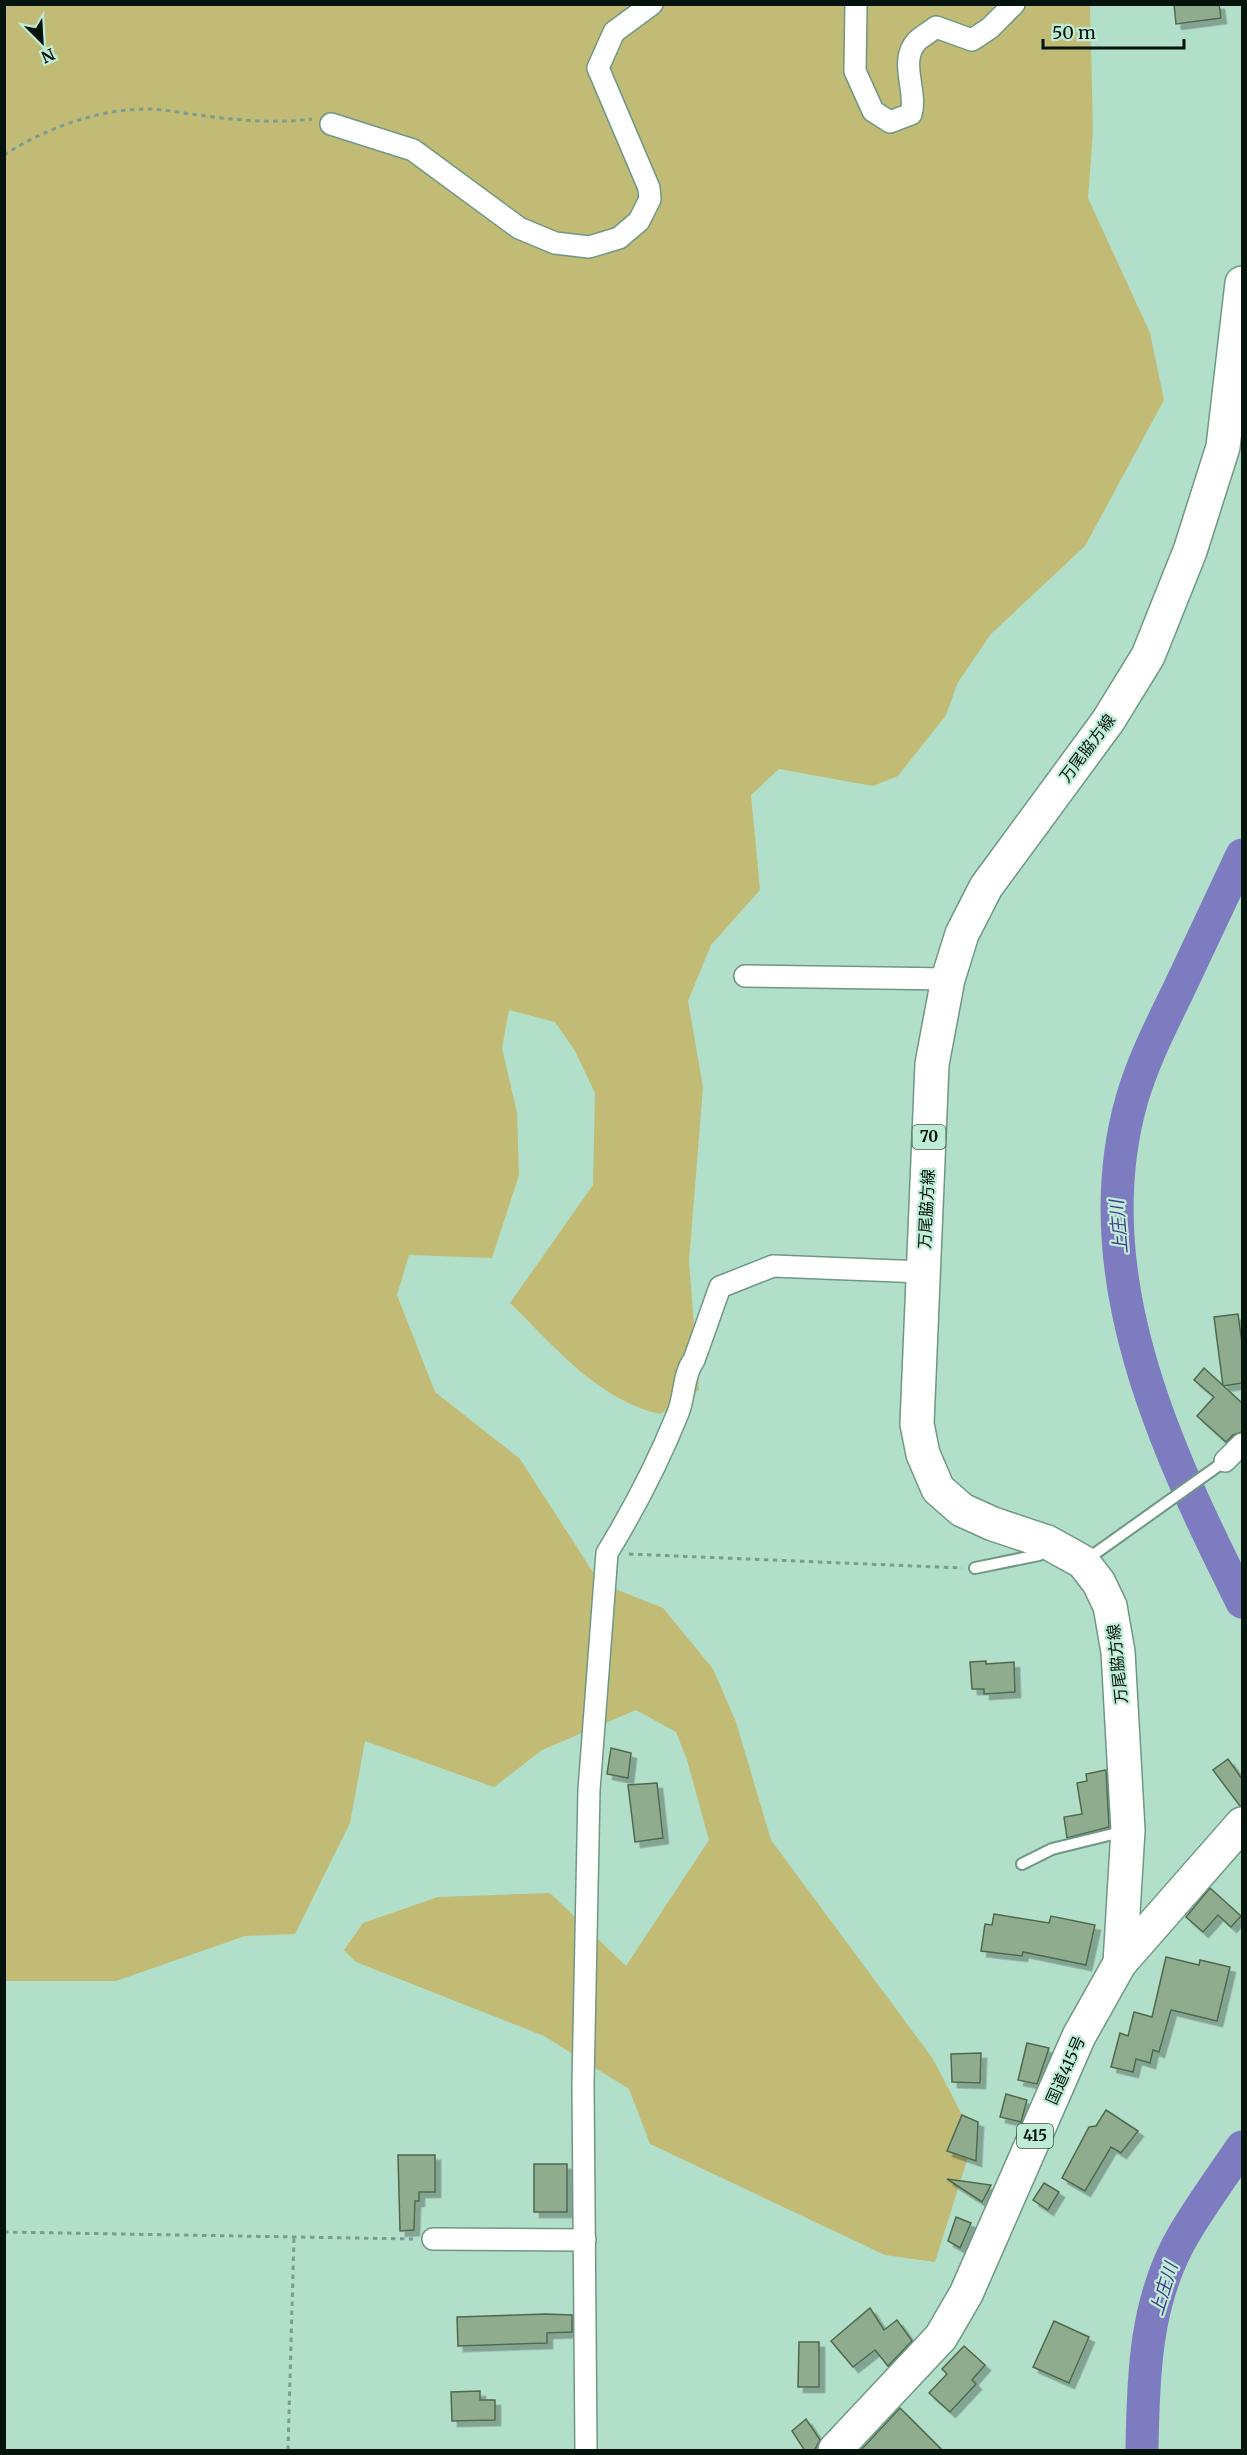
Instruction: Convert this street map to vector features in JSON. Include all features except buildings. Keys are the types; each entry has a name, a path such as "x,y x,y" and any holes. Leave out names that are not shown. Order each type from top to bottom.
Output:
{"main road":[{"name":"万尾脇方線","path":"1120,1963 1128,1830 1118,1652 1110,1606 1099,1583 1083,1562 1047,1542 993,1524 962,1510 938,1489 930,1473 917,1424 932,1064 948,979 962,934 986,887 1108,721 1148,656 1190,551 1223,447 1242,283"},
{"name":"国道415号","path":"835,2451 941,2337 966,2294 1079,2036 1120,1963 1242,1824"}],"street":[{"path":"332,124 413,150 519,228 555,243 589,247 619,237 639,221 650,199 649,188 598,68 614,32 652,4"},
{"path":"856,4 855,71 873,111 890,122 910,114 914,104 908,65 915,42 936,27 972,40 990,28 1014,4"},
{"path":"745,976 948,979"},
{"path":"586,2451 583,2084 589,1790 607,1553 623,1527 679,1411 689,1366 694,1360 720,1287 773,1266 923,1272"},
{"path":"1225,1461 1242,1444"},
{"path":"433,2239 585,2240"}],"lane":[{"path":"1083,1562 1137,1527 1225,1461"},
{"path":"975,1568 1039,1555 1047,1542"},
{"path":"1022,1864 1052,1849 1128,1830"}],"path":[{"path":"4,155 20,145 88,116 113,111 149,109 234,119 291,122 316,119 332,124"},
{"path":"607,1553 975,1568"},
{"path":"4,2232 433,2239"},
{"path":"288,2451 294,2237"}],"shaded area":[{"path":"4,5 1090,5 1093,131 1088,198 1150,333 1164,400 1085,546 991,634 958,682 946,715 898,776 873,786 779,769 751,795 760,890 711,945 688,1001 703,1087 689,1261 699,1390 660,1414 638,1407 617,1397 578,1369 510,1303 593,1185 595,1093 575,1051 555,1022 509,1010 502,1048 517,1113 519,1175 492,1258 409,1255 397,1295 435,1392 520,1459 600,1583 663,1608 713,1669 736,1722 771,1840 933,2059 974,2138 935,2262 885,2255 650,2144 629,2089 544,2036 356,1962 344,1950 363,1923 438,1897 550,1893 626,1966 709,1840 687,1760 676,1732 636,1710 542,1750 494,1787 365,1741 350,1823 295,1934 245,1936 116,1981 5,1981"}],"waterway":[{"name":"上庄川","path":"1242,855 1136,1085 1119,1164 1117,1230 1125,1295 1140,1359 1161,1422 1186,1484 1242,1602"},
{"name":"上庄川","path":"1142,2450 1145,2367 1161,2285 1184,2234 1242,2147"}]}
